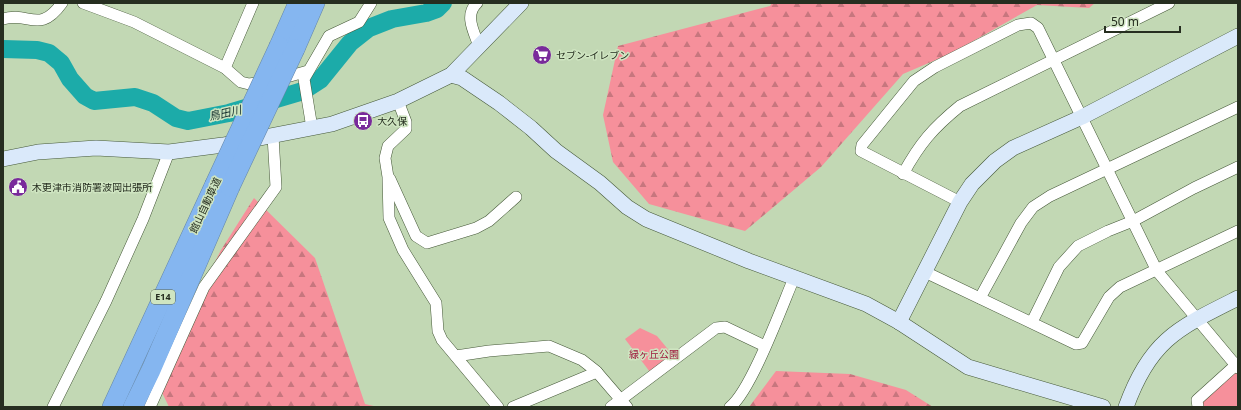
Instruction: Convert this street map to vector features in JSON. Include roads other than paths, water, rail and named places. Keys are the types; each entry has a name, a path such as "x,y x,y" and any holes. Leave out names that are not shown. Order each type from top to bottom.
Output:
{"highway":[{"name":"館山自動車道","path":"287,47 298,3"},
{"name":"館山自動車道","path":"133,407 151,370 222,187 287,47 315,3"},
{"name":"館山自動車道","path":"112,407 204,207 222,187"},
{"path":"100,407 127,359 204,207"}],"street":[{"path":"3,19 9,17 37,21 53,15 62,3"},
{"path":"83,3 134,22 225,68 241,82 249,84 276,80 308,71"},
{"path":"225,68 253,3"},
{"path":"312,128 304,79 328,36 359,22 371,3"},
{"path":"478,3 474,6 471,13 471,25 479,46"},
{"path":"3,159 38,152 96,148 169,152 223,145 332,124 398,101 450,75 521,3"},
{"path":"903,174 918,148 937,125 960,106 1170,3"},
{"path":"960,202 903,174 861,151 862,145 914,81 935,67 1018,25 1031,23 1038,28 1052,60 1108,169 1157,271 1195,319 1237,365 1197,400 1198,407"},
{"path":"900,322 960,202 972,184 995,161 1013,148 1082,117 1238,36"},
{"path":"450,75 462,78 499,102 556,151 600,183 627,207 646,219 794,278 866,304 900,322 968,367 1103,407"},
{"path":"398,101 406,122 406,129 388,146 384,158 388,177 389,218 403,250 436,303 438,331 442,340 498,407"},
{"path":"980,298 1021,223 1033,207 1050,196 1238,106"},
{"path":"150,407 204,287 276,187 272,136"},
{"path":"53,407 102,308 140,226 169,152"},
{"path":"1032,322 1059,267 1078,246 1108,231 1133,221 1194,188 1238,167"},
{"path":"388,177 392,180 416,236 427,243 476,228 489,221 516,197"},
{"path":"925,272 1076,344 1082,343 1110,296 1120,287 1157,271 1238,231"},
{"path":"730,407 740,398 765,346 794,278"},
{"path":"1126,407 1135,382 1148,359 1168,337 1195,319 1238,298"},
{"path":"611,407 625,403 716,328 725,327 765,346"},
{"path":"456,356 489,351 549,346 582,360 597,372 625,403"},
{"path":"513,407 597,372"}],"waterway":[{"name":"鳥田川","path":"3,49 37,50 49,53 61,63 70,79 85,96 94,101 135,97 153,103 176,118 188,121 229,113 303,91 320,80 350,43 369,28 392,19 426,13 437,9 443,3"}],"place":[{"name":"セブン-イレブン","path":"542,55"},
{"name":"大久保","path":"363,121"},
{"name":"木更津市消防署波岡出張所","path":"18,187"}],"park label":[{"name":"緑ヶ丘公園","path":"654,354"}]}
